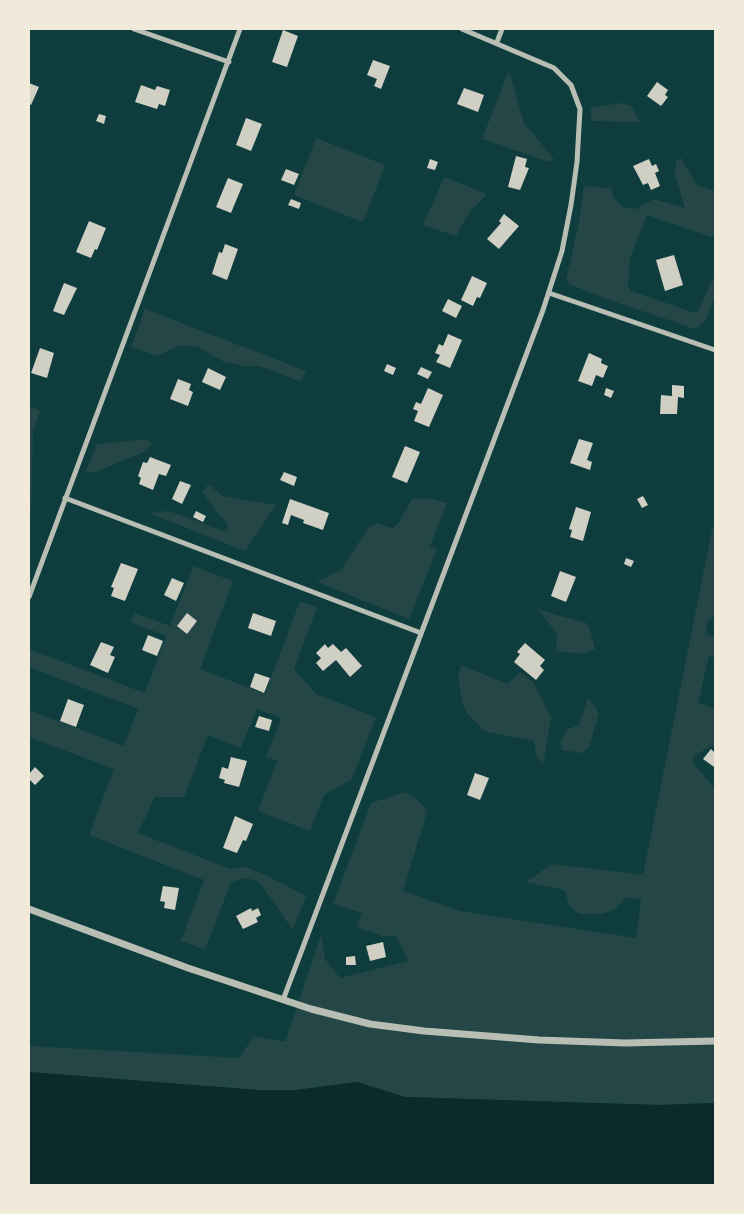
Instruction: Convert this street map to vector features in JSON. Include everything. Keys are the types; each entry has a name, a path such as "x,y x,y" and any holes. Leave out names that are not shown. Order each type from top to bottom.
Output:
{"street":[{"path":"134,29 229,62"},
{"path":"29,597 240,29"},
{"path":"283,1000 549,293 562,251 571,205 578,162 580,109 571,85 554,68 497,42 462,29"},
{"path":"497,42 502,29"},
{"path":"549,293 715,350"},
{"path":"65,498 421,633"},
{"path":"29,909 188,968 342,1018 424,1031 606,1042 715,1041"}],"shaded area":[{"path":"508,73 510,73 524,123 554,159 549,162 482,139"},
{"path":"620,103 631,106 640,122 591,121 591,108"},
{"path":"316,138 385,165 363,222 294,195"},
{"path":"681,158 697,185 715,191 715,234 711,237 647,215 630,258 628,286 631,291 695,313 698,311 715,274 715,297 705,321 695,329 618,303 571,285 566,280 579,223 584,186 611,188 615,200 623,207 635,209 654,199 685,208 675,175 676,161"},
{"path":"444,177 487,194 469,213 456,236 423,225"},
{"path":"145,309 306,371 301,382 259,366 243,366 224,362 198,347 180,345 158,356 131,347"},
{"path":"29,406 40,411 33,431 31,513 29,521"},
{"path":"147,439 152,445 144,452 96,472 85,473 97,444"},
{"path":"209,484 222,496 276,505 245,551 149,513 169,511 227,532 228,525 202,492"},
{"path":"426,498 447,503 430,546 437,549 409,619 317,582 341,570 369,527 377,523 392,528 398,524 412,499"},
{"path":"715,524 715,615 708,621 705,634 715,638 715,657 709,656 698,703 715,708 715,744 694,756 692,761 712,786 715,787 715,1103 658,1105 405,1097 357,1082 297,1090 257,1090 29,1072 29,1046 239,1058 254,1036 285,1042 321,935 325,959 340,978 408,961 396,935 385,937 357,927 362,913 333,904 371,803 405,792 420,802 427,812 403,891 460,911 636,938 641,900 626,897 615,909 603,914 580,914 571,908 564,890 526,882 552,864 643,875 712,530"},
{"path":"193,566 233,581 200,669 265,694 300,601 317,607 294,669 316,694 376,717 352,779 324,795 310,831 258,811 277,761 266,757 281,718 257,709 241,748 208,735 184,797 155,797 138,833 230,869 246,867 306,896 293,930 259,882 246,878 231,882 205,950 181,941 204,880 89,835 114,769 29,737 29,710 124,746 138,709 29,667 29,649 145,693 166,636 131,622 134,613 170,626"},
{"path":"539,610 586,623 590,629 595,649 584,654 556,651 557,634"},
{"path":"462,665 507,684 520,672 534,683 551,717 543,765 536,755 534,741 484,731 467,713 462,702 458,675"},
{"path":"588,698 599,713 589,747 582,753 562,750 561,740 568,729 579,725"},
{"path":"29,1072 257,1090 297,1090 357,1082 405,1097 658,1105 715,1103 715,1185 29,1185"}],"building":[{"path":"283,30 298,36 287,67 272,62"},
{"path":"373,60 390,66 381,89 374,86 377,79 367,75"},
{"path":"657,82 668,90 665,95 668,97 661,106 647,96"},
{"path":"29,83 39,87 31,105 29,104"},
{"path":"141,85 155,90 157,86 170,90 165,106 159,104 157,109 135,102"},
{"path":"464,88 484,95 478,112 457,104"},
{"path":"99,114 106,116 104,124 96,121"},
{"path":"246,118 262,124 251,151 236,145"},
{"path":"516,156 527,159 525,167 529,168 520,190 508,187"},
{"path":"430,159 438,162 435,170 427,168"},
{"path":"649,159 652,166 656,164 659,171 655,173 660,186 651,190 648,183 643,185 633,166"},
{"path":"286,169 299,174 294,185 281,180"},
{"path":"228,178 243,184 231,213 216,207"},
{"path":"291,199 301,203 299,209 288,205"},
{"path":"504,214 519,226 499,249 487,239 501,223 499,221"},
{"path":"89,221 106,228 97,250 95,249 91,258 76,252"},
{"path":"225,244 238,249 227,280 212,274 219,252 222,253"},
{"path":"674,255 683,285 665,291 656,260"},
{"path":"472,276 487,283 480,298 477,297 473,306 461,300"},
{"path":"64,283 77,288 64,315 53,311"},
{"path":"448,299 462,306 456,318 442,311"},
{"path":"448,334 462,340 450,368 436,362 440,355 435,353 439,344 443,346"},
{"path":"40,348 54,353 47,378 31,373"},
{"path":"589,353 602,359 601,363 608,366 603,378 596,375 592,386 578,381"},
{"path":"387,364 396,368 393,375 384,371"},
{"path":"421,367 432,372 428,379 417,374"},
{"path":"208,368 226,377 220,390 202,382"},
{"path":"178,379 191,384 189,390 193,392 188,406 170,399"},
{"path":"672,385 684,386 684,398 678,397 677,414 660,414 661,395 672,396"},
{"path":"428,388 443,395 429,427 414,421 418,411 413,409 416,402 421,404"},
{"path":"606,388 614,391 611,398 604,395"},
{"path":"579,439 593,443 587,460 592,462 590,470 570,463"},
{"path":"405,446 420,452 407,483 392,477"},
{"path":"150,457 171,465 166,476 159,474 153,490 139,484 141,478 138,476 143,462 147,463"},
{"path":"284,472 297,477 294,486 280,480"},
{"path":"180,481 191,485 182,504 172,499"},
{"path":"643,496 648,505 642,508 637,499"},
{"path":"290,499 329,513 323,530 303,523 304,520 291,515 288,525 282,523"},
{"path":"576,507 591,512 583,541 570,537 572,530 569,529"},
{"path":"196,511 206,516 203,522 193,517"},
{"path":"626,558 634,561 631,567 624,564"},
{"path":"121,563 138,569 125,601 111,596 114,588 111,587"},
{"path":"560,571 576,577 566,602 551,596"},
{"path":"172,578 184,583 176,601 164,595"},
{"path":"187,613 197,621 187,634 177,626"},
{"path":"253,613 276,621 271,636 248,628"},
{"path":"148,635 163,641 157,656 142,650"},
{"path":"101,642 114,647 110,655 115,657 108,673 90,665"},
{"path":"525,643 545,660 540,666 544,670 536,680 514,662 520,654 517,652"},
{"path":"325,644 328,648 333,644 341,652 346,648 362,666 350,677 336,660 323,671 316,663 321,658 316,653"},
{"path":"255,673 270,678 264,693 250,687"},
{"path":"68,699 84,705 76,727 60,721"},
{"path":"259,716 272,720 269,731 255,727"},
{"path":"711,749 715,753 714,767 703,759"},
{"path":"231,757 247,761 239,787 224,783 225,780 219,778 222,767 228,769"},
{"path":"35,767 44,776 35,785 29,779 29,774"},
{"path":"475,773 489,778 480,800 467,795"},
{"path":"235,816 253,824 246,841 243,840 237,853 223,848"},
{"path":"163,886 179,888 175,910 164,908 165,902 160,901"},
{"path":"251,908 252,911 258,908 261,915 256,918 258,922 243,929 236,916"},
{"path":"383,942 386,957 370,961 366,946"},
{"path":"355,956 356,965 346,965 346,957"}]}
